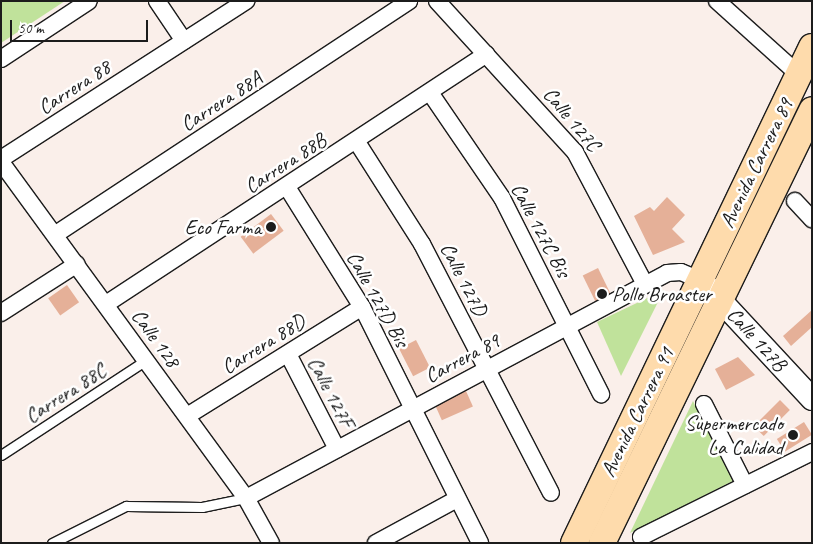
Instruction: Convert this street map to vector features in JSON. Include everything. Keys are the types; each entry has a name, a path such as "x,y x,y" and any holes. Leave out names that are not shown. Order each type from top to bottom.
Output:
{"main road":[{"name":"Avenida Carrera 89","path":"700,280 812,47"},
{"name":"Avenida Carrera 89","path":"719,297 812,110"},
{"name":"Avenida Carrera 91","path":"574,543 700,280"},
{"name":"Avenida Carrera 91","path":"602,543 719,297"}],"street":[{"path":"1,59 89,1"},
{"path":"157,1 184,41"},
{"name":"Carrera 88","path":"1,160 246,1"},
{"name":"Carrera 88A","path":"56,234 409,1"},
{"name":"Calle 127C","path":"438,1 575,152 644,284"},
{"path":"717,1 798,74"},
{"name":"Carrera 88B","path":"106,304 431,94 486,54"},
{"name":"Calle 127C Bis","path":"431,94 502,198 601,394"},
{"name":"Calle 127D","path":"357,142 422,244 551,493"},
{"name":"Calle 128","path":"1,160 246,498 271,543"},
{"name":"Calle 127D Bis","path":"287,187 362,307 480,543"},
{"path":"795,201 812,219"},
{"path":"1,313 77,264"},
{"name":"Carrera 89","path":"246,498 644,284 674,271 700,280"},
{"name":"Calle 127B","path":"700,280 719,297 812,399"},
{"name":"Carrera 88D","path":"187,416 362,307"},
{"name":"Calle 127F","path":"288,354 336,449"},
{"path":"704,404 745,485"},
{"path":"640,536 812,452"},
{"path":"376,543 457,499"}],"lane":[{"name":"Carrera 88C","path":"1,455 146,360"},
{"path":"52,543 126,506 202,507 246,498"}],"green space":[{"path":"1,1 65,1 1,43"},
{"path":"664,290 621,376 597,322"},
{"path":"693,401 733,481 630,533"}],"building":[{"path":"667,197 685,215 672,229 685,242 653,255 634,216 650,207 654,211"},
{"path":"271,214 284,231 253,254 241,237"},
{"path":"598,268 612,297 597,304 583,275"},
{"path":"67,285 79,302 60,315 48,298"},
{"path":"812,310 812,327 791,346 783,336"},
{"path":"416,340 430,368 413,376 399,349"},
{"path":"738,357 755,375 726,390 715,369"},
{"path":"466,391 473,407 442,420 435,405"},
{"path":"780,400 790,410 764,436 754,426"},
{"name":"Supermercado La Calidad","path":"804,422 812,435 785,452 777,439"}],"place":[{"name":"Eco Farma","path":"271,227"},
{"name":"Pollo Broaster","path":"602,294"},
{"name":"Supermercado La Calidad","path":"793,435"}]}
